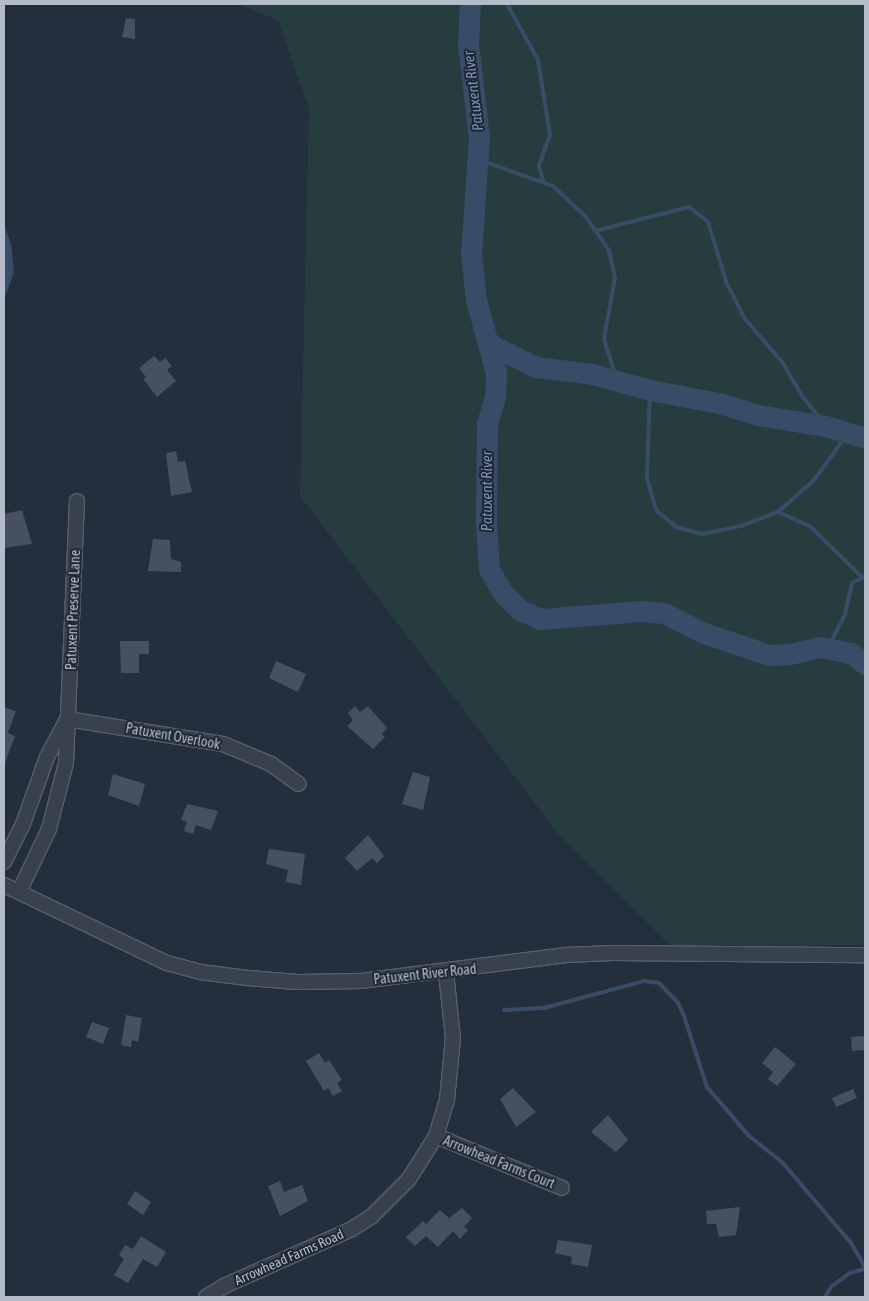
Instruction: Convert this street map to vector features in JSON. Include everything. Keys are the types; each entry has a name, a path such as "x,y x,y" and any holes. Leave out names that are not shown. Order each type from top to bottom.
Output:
{"street":[{"name":"Patuxent Preserve Lane","path":"19,892 36,861 59,798 66,763 77,501"},
{"name":"Patuxent Preserve Lane","path":"4,862 23,824 47,757 67,719"},
{"name":"Patuxent Overlook","path":"67,719 223,744 271,764 299,784"},
{"name":"Patuxent River Road","path":"4,885 135,951 200,972 297,982 361,981 446,973 585,954 865,955"},
{"name":"Arrowhead Farms Road","path":"206,1297 224,1286 320,1246 372,1216 409,1179 436,1136 452,1069 453,1038 446,973"},
{"name":"Arrowhead Farms Court","path":"436,1136 562,1188"}],"green space":[{"path":"237,4 865,4 865,945 671,946 560,836 300,496 309,109 278,20"}],"water":[{"path":"4,225 11,244 14,272 4,300"}],"building":[{"path":"126,18 135,19 135,39 122,37"},
{"path":"154,356 160,362 165,358 172,366 167,370 176,381 157,397 143,379 146,377 139,368"},
{"path":"176,451 178,462 185,461 192,492 171,496 166,453"},
{"path":"22,510 32,544 4,548 4,514"},
{"path":"153,539 170,540 171,559 181,562 181,572 148,571"},
{"path":"120,641 149,641 149,654 139,654 139,673 121,673"},
{"path":"276,661 306,674 298,692 269,678"},
{"path":"355,706 360,712 368,706 387,728 382,734 385,737 373,749 347,726 353,720 348,713"},
{"path":"4,707 16,711 8,733 15,736 5,763"},
{"path":"413,772 430,777 423,810 402,804"},
{"path":"113,774 145,784 139,806 108,795"},
{"path":"187,804 218,811 211,830 196,825 193,834 184,831 187,822 181,820"},
{"path":"368,835 384,856 377,863 372,858 357,871 345,858"},
{"path":"269,849 305,854 301,885 286,882 288,870 266,864"},
{"path":"126,1015 142,1018 138,1042 132,1040 131,1047 121,1045"},
{"path":"92,1022 109,1028 103,1044 86,1037"},
{"path":"865,1036 865,1050 852,1051 851,1037"},
{"path":"775,1047 796,1064 777,1086 768,1079 773,1072 762,1063"},
{"path":"319,1053 325,1063 329,1060 342,1080 337,1083 342,1091 333,1096 328,1088 324,1091 306,1061"},
{"path":"513,1088 536,1112 516,1127 500,1099"},
{"path":"853,1089 857,1098 836,1107 832,1098"},
{"path":"608,1115 628,1140 616,1152 591,1132"},
{"path":"280,1181 284,1192 302,1185 308,1201 280,1216 268,1186"},
{"path":"135,1191 151,1202 143,1215 127,1204"},
{"path":"740,1207 736,1235 719,1237 716,1224 707,1224 706,1211"},
{"path":"462,1208 472,1218 464,1227 468,1230 460,1239 453,1231 438,1247 426,1236 415,1246 406,1237 423,1221 426,1224 440,1210 449,1218"},
{"path":"141,1236 166,1252 157,1267 143,1259 128,1283 114,1275 124,1259 119,1255 125,1245 133,1249"},
{"path":"558,1240 592,1245 588,1267 571,1264 572,1257 555,1253"}],"waterway":[{"name":"Patuxent River","path":"470,4 468,44 479,137 471,254 476,300 496,373 495,397 487,423 486,523 489,569 503,593 520,610 540,619 642,611 664,613 704,633 769,655 790,654 820,647 851,653 865,664"},
{"path":"507,4 538,60 550,135 539,166 543,181"},
{"path":"477,159 553,186 587,218 609,251 615,278 604,339 617,381"},
{"path":"595,231 689,207 708,222 727,284 745,319 783,363 803,397 826,426"},
{"path":"489,344 536,367 592,374 650,390 719,403 758,415 826,426 865,438"},
{"path":"650,390 647,478 656,510 676,527 703,534 741,526 778,512 814,480 846,436"},
{"path":"778,512 810,526 863,578"},
{"path":"828,648 845,614 852,583 865,576"},
{"path":"504,1010 544,1008 644,981 659,983 678,1003 707,1087 749,1136 782,1162 851,1243 865,1267"},
{"path":"825,1297 832,1286 850,1273 865,1269"}]}
